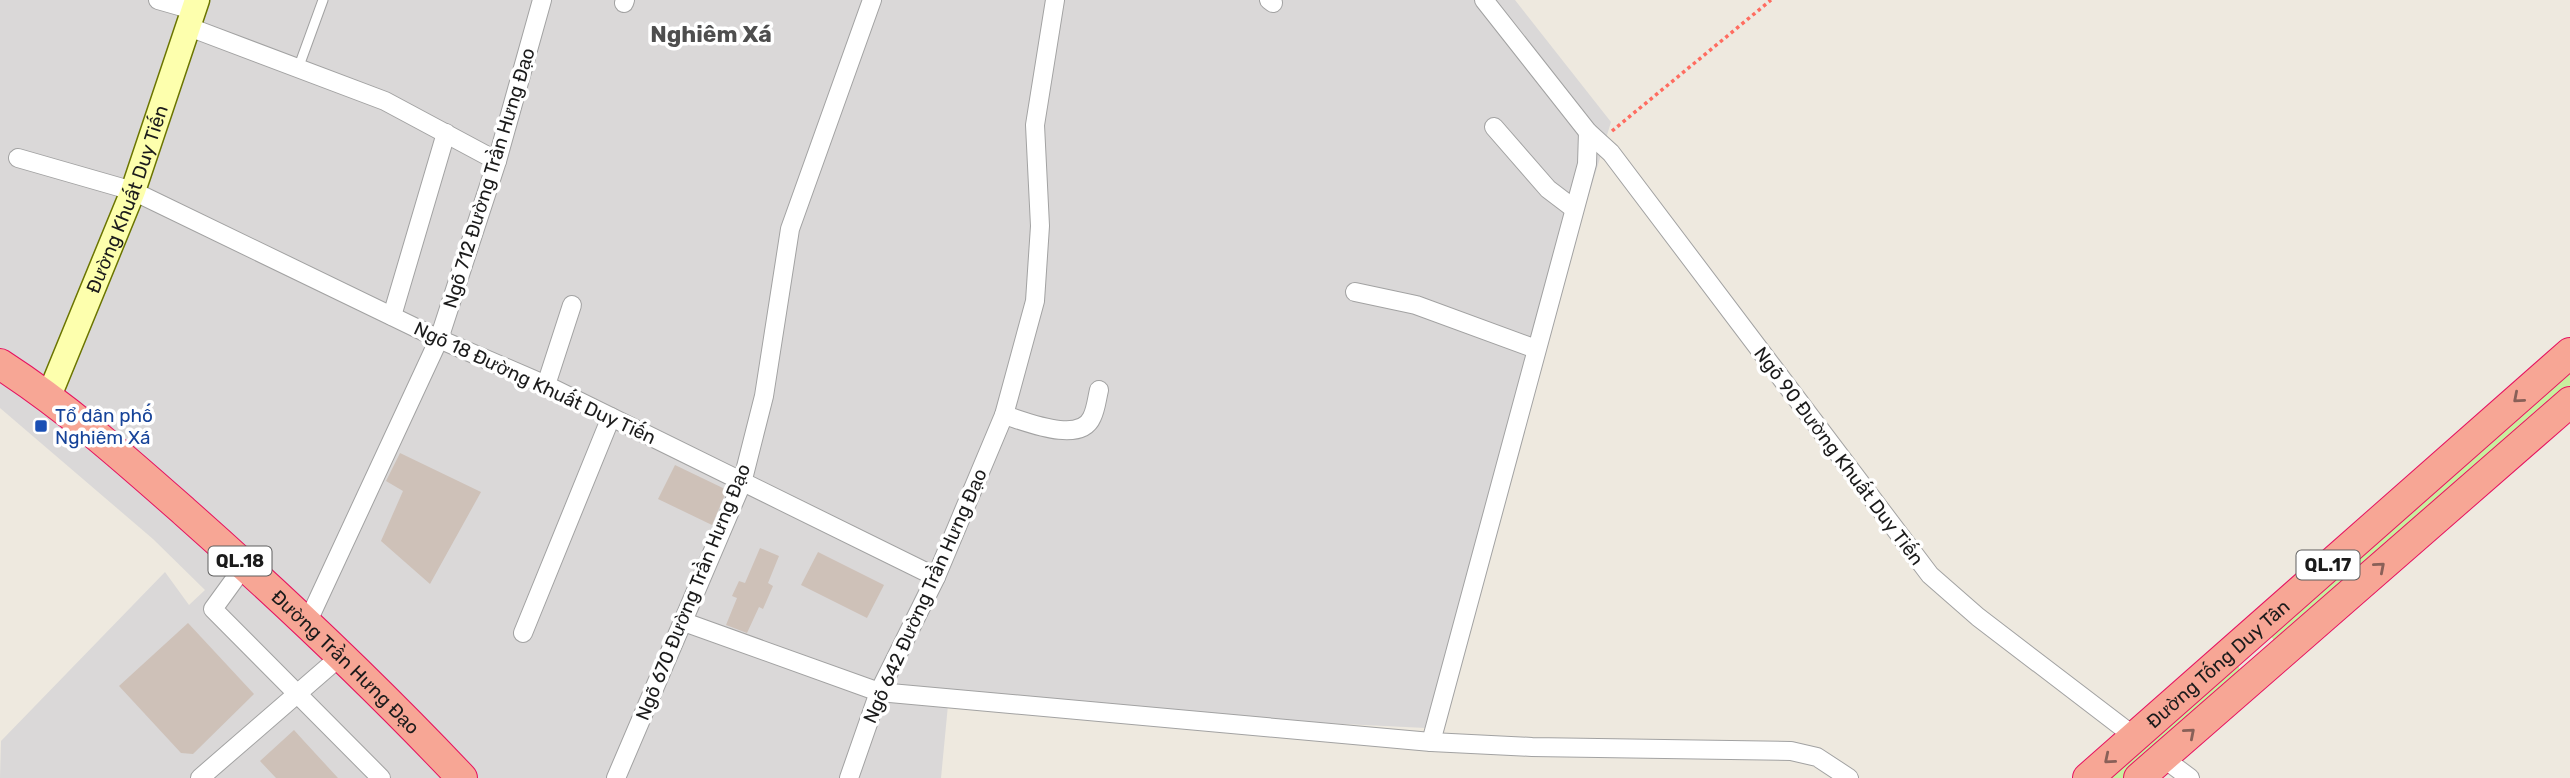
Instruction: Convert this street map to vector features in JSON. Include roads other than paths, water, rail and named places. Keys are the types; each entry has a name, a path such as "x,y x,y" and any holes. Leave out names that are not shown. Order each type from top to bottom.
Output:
{"highway":[{"name":"Đường Tống Duy Tân","path":"2088,778 2570,353"},
{"name":"Đường Trần Hưng Đạo","path":"0,363 50,396 102,438 308,621 462,778"},
{"name":"Đường Tống Duy Tân","path":"2139,778 2570,402"},
{"path":"2243,642 2267,666"}],"main road":[{"name":"Đường Khuất Duy Tiến","path":"50,396 133,191 193,12"}],"street":[{"path":"158,0 193,12 299,66 385,101 498,161"},
{"name":"Ngõ 712 Đường Trần Hưng Đạo","path":"308,621 439,339 498,161 542,0"},
{"name":"Ngõ 670 Đường Trần Hưng Đạo","path":"616,778 742,483 764,396 790,229 872,0"},
{"name":"Ngõ 642 Đường Trần Hưng Đạo","path":"849,778 878,692 936,577 1004,415 1035,301 1040,226 1035,125 1055,0"},
{"name":"Ngõ 90 Đường Khuất Duy Tiến","path":"1485,0 1594,136 1930,575 1978,617 2135,737"},
{"path":"1494,127 1548,189 1573,208"},
{"path":"392,316 446,133"},
{"path":"1431,741 1594,136"},
{"name":"Ngõ 18 Đường Khuất Duy Tiến","path":"18,158 133,191 439,339 546,384 936,577"},
{"path":"1355,292 1429,309 1536,349"},
{"path":"546,384 572,305"},
{"path":"1004,415 1070,431 1087,425 1092,418 1099,390"},
{"path":"523,633 611,417"},
{"path":"245,565 214,609 381,778"},
{"path":"684,622 878,692 1431,741 1532,747 1791,751 1817,757 1849,778"},
{"path":"200,778 342,655"},
{"path":"2162,757 2190,778"}],"lane":[{"path":"299,66 323,0"}],"place":[{"name":"Tổ dân phố Nghiêm Xá","path":"41,426"}],"district":[{"name":"Nghiêm Xá","path":"711,34"}]}
